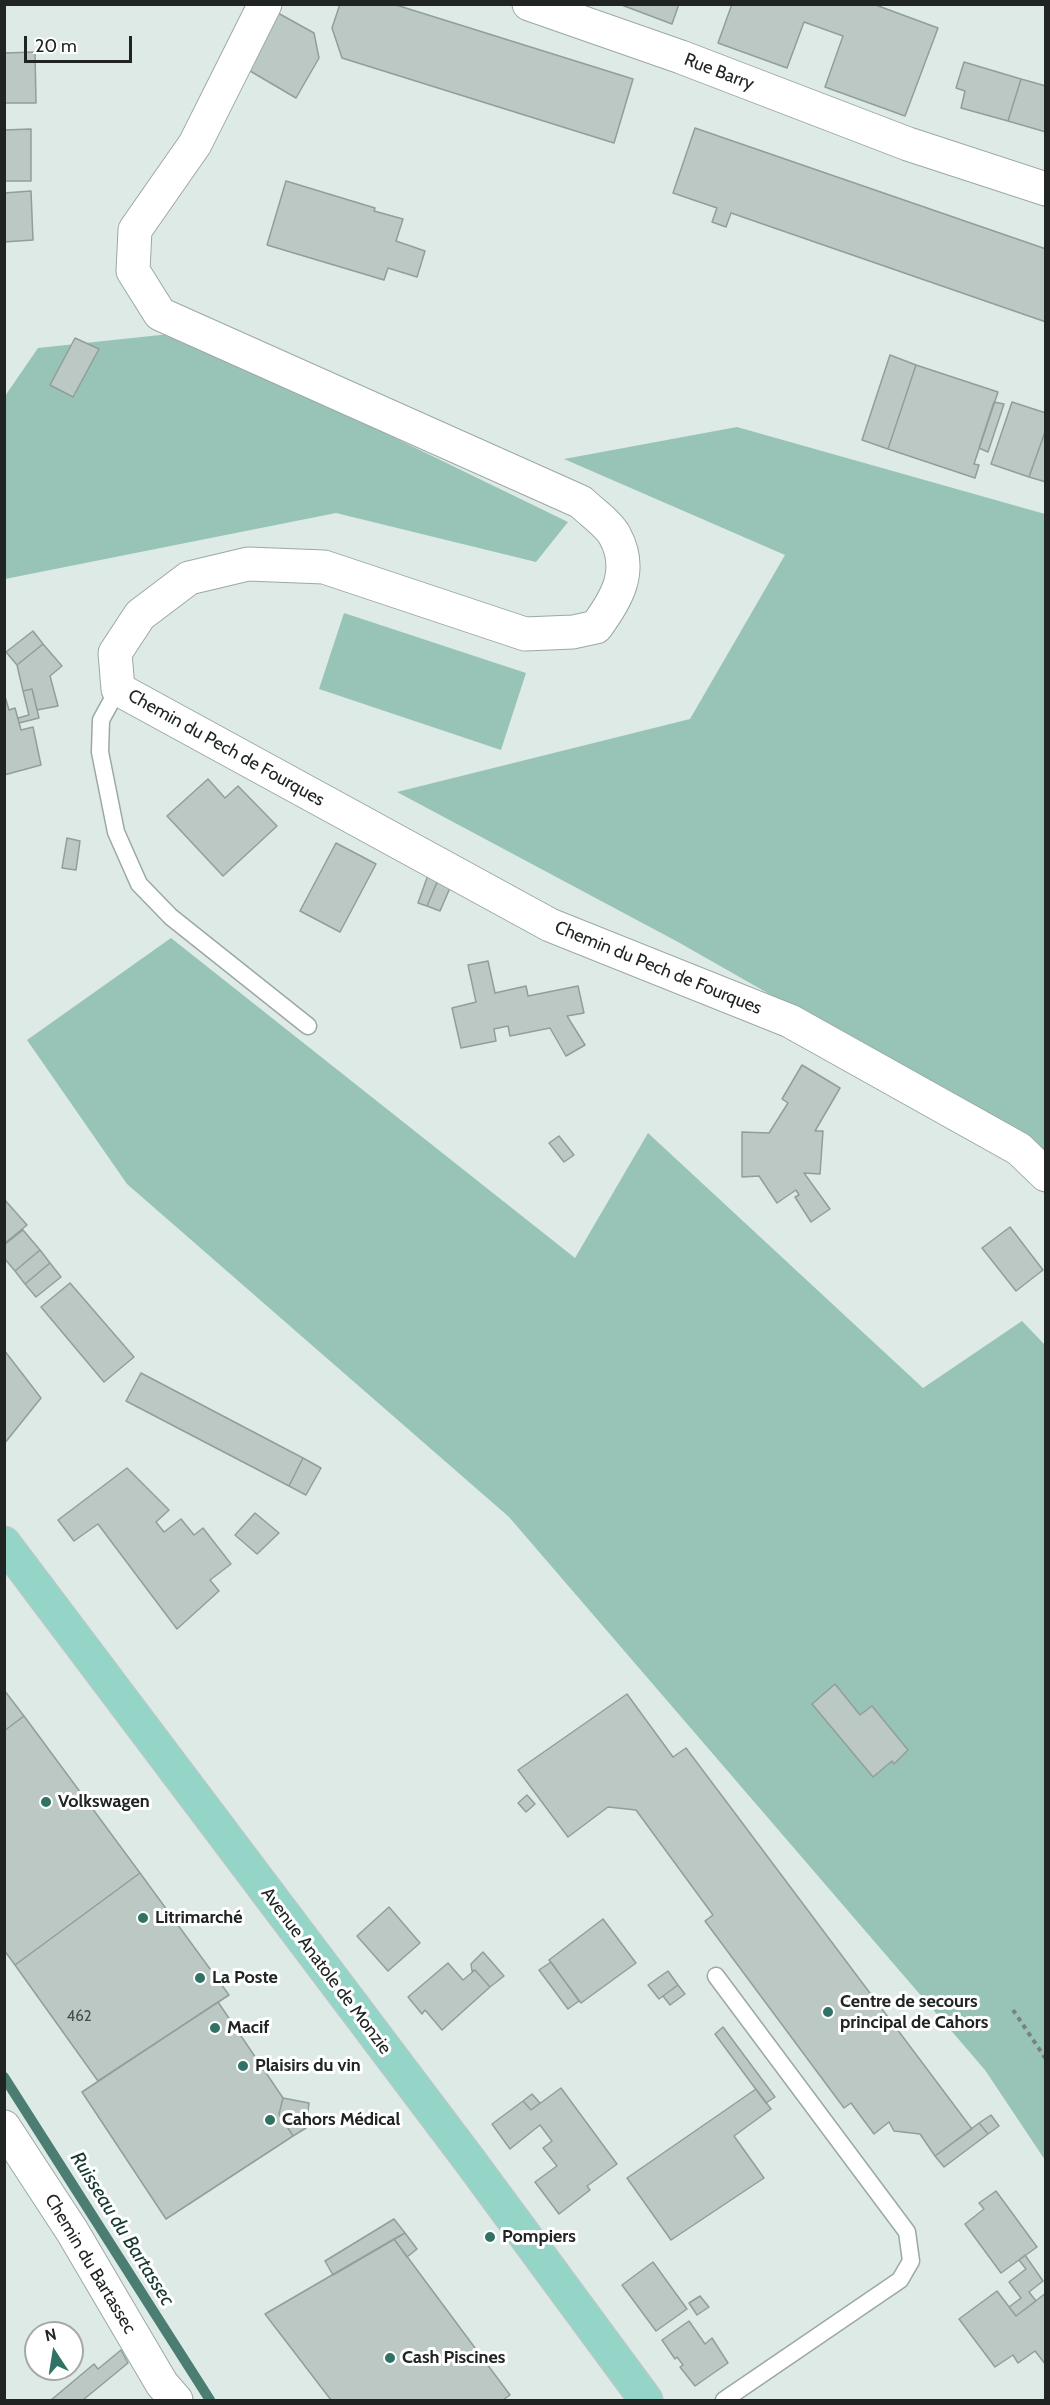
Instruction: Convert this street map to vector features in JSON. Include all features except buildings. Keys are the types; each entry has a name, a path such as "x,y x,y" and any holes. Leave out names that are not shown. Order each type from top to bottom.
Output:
{"main road":[{"name":"Avenue Anatole de Monzie","path":"4,1543 470,2161 646,2400"}],"street":[{"name":"Chemin du Pech de Fourques","path":"265,4 195,144 135,230 133,271 143,290 160,314 581,502 615,535 624,567 616,601 596,627 573,632 525,634 324,567 248,564 189,578 140,615 115,653 118,689 550,925 790,1021 1019,1149 1046,1176"},
{"name":"Rue Barry","path":"529,4 681,57 908,144 1046,189"},
{"name":"Chemin du Bartassec","path":"4,2127 72,2231 167,2395"}],"lane":[{"path":"118,689 101,720 100,752 116,832 139,884 171,916 308,1026"},
{"path":"716,1976 907,2232 911,2260 900,2280 724,2400"}],"path":[{"path":"1012,2010 1046,2059"}],"green space":[{"path":"179,333 568,522 536,562 336,513 5,579 5,396 38,348"},
{"path":"737,427 1045,514 1045,1151 678,942 397,792 690,719 785,555 564,459"},
{"path":"344,613 526,673 501,750 319,689"},
{"path":"171,938 575,1258 648,1133 923,1388 1022,1321 1045,1345 1045,2160 985,2070 509,1517 127,1184 27,1040"}],"waterway":[{"name":"Ruisseau du Bartassec","path":"4,2077 210,2400"}],"place":[{"name":"Volkswagen","path":"46,1802"},
{"name":"Litrimarché","path":"143,1918"},
{"name":"La Poste","path":"200,1978"},
{"name":"Centre de secours principal de Cahors","path":"828,2012"},
{"name":"Macif","path":"215,2028"},
{"name":"Plaisirs du vin","path":"243,2066"},
{"name":"Cahors Médical","path":"270,2120"},
{"name":"Pompiers","path":"490,2237"},
{"name":"Cash Piscines","path":"390,2358"}]}
